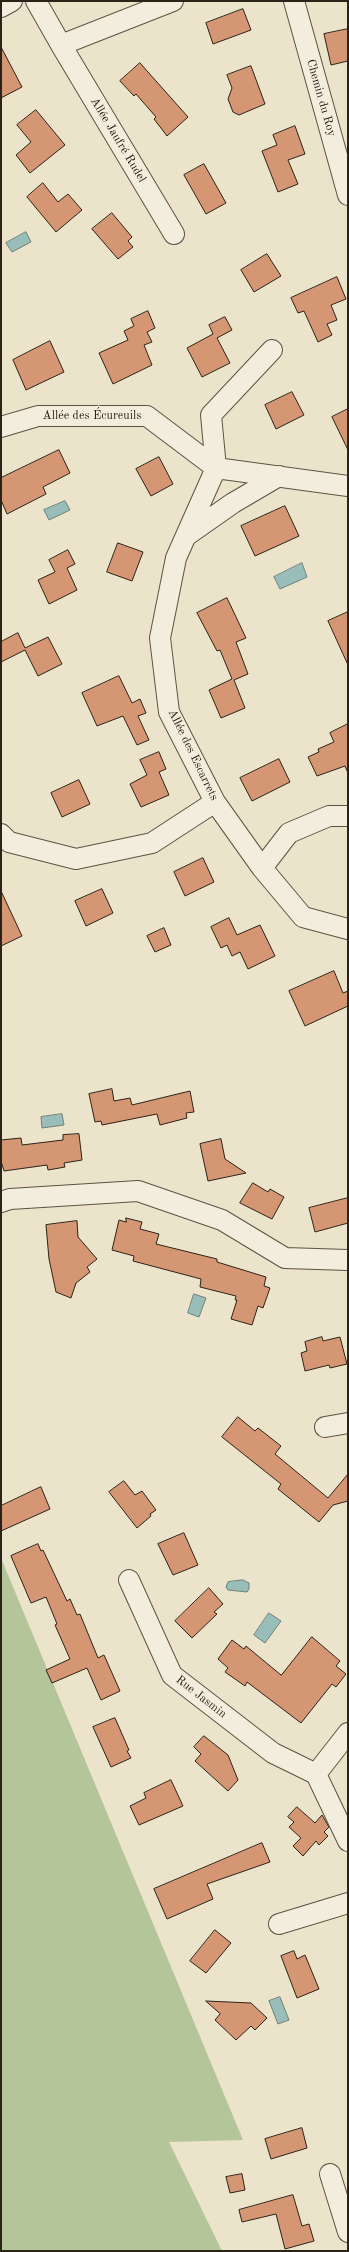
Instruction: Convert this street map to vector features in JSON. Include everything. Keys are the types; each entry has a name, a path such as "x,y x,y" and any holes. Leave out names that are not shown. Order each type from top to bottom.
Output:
{"street":[{"path":"1,7 12,1"},
{"name":"Allée Jaufré Rudel","path":"36,1 174,234"},
{"path":"61,45 173,1"},
{"name":"Chemin du Roy","path":"294,1 348,195"},
{"path":"272,350 211,415 216,468 348,486"},
{"name":"Allée des Écureuils","path":"1,428 38,416 147,416 216,468"},
{"name":"Allée des Escarrets","path":"216,468 176,558 160,638 169,712 215,802 262,868 303,918 348,929"},
{"path":"186,536 233,503 279,476"},
{"path":"1,834 9,842 76,859 152,843 215,802"},
{"path":"262,868 289,833 329,816 348,816"},
{"path":"1,1202 10,1199 138,1191 222,1220 284,1258 348,1260"},
{"path":"325,1427 348,1423"},
{"name":"Rue Jasmin","path":"129,1580 172,1675 273,1753 316,1774"},
{"path":"348,1733 316,1774 348,1841"},
{"path":"279,1924 348,1903"},
{"path":"330,2174 348,2232"}],"green space":[{"path":"1,1558 243,2140 169,2142 222,2251 1,2251"}],"water":[{"path":"26,232 31,242 12,252 6,243"},
{"path":"65,501 70,510 49,520 44,510"},
{"path":"302,563 307,577 280,589 274,577"},
{"path":"62,1114 64,1125 42,1128 41,1117"},
{"path":"194,1294 206,1298 199,1317 188,1313"},
{"path":"243,1580 249,1583 249,1589 247,1592 228,1590 226,1587 228,1582"},
{"path":"269,1613 281,1621 265,1643 254,1635"},
{"path":"280,1997 289,2020 278,2024 269,2001"}],"building":[{"path":"243,9 251,30 213,44 206,23"},
{"path":"348,29 348,61 331,65 324,34"},
{"path":"1,47 22,87 1,98"},
{"path":"140,63 188,117 167,136 154,119 156,117 136,94 134,96 120,81"},
{"path":"251,66 265,104 239,115 233,112 228,99 232,88 227,75"},
{"path":"36,110 65,145 30,173 16,155 31,142 17,125"},
{"path":"295,126 305,154 288,160 298,184 278,192 262,151 277,145 273,135"},
{"path":"204,164 226,203 206,214 184,175"},
{"path":"43,183 58,202 68,194 82,210 56,232 27,197"},
{"path":"112,213 132,237 128,241 133,247 118,259 92,229"},
{"path":"267,254 281,276 254,292 241,270"},
{"path":"337,277 346,299 331,305 337,320 327,324 332,335 318,342 304,311 298,313 291,298"},
{"path":"148,311 155,328 147,332 152,342 144,345 152,365 113,384 99,353 128,340 124,331 134,326 131,319"},
{"path":"225,317 232,330 217,338 230,363 202,377 187,348 213,334 209,325"},
{"path":"50,341 64,372 26,390 13,360"},
{"path":"292,392 304,415 276,429 265,405"},
{"path":"348,409 348,450 332,417"},
{"path":"59,450 70,473 43,487 46,494 7,514 1,500 1,478"},
{"path":"159,457 173,484 151,496 136,469"},
{"path":"285,506 299,536 255,556 241,526"},
{"path":"118,543 143,552 132,581 107,572"},
{"path":"68,550 75,564 67,568 77,590 49,604 38,580 55,572 49,560"},
{"path":"227,598 246,638 236,642 248,674 234,680 245,708 221,718 209,690 232,679 220,650 217,651 197,613"},
{"path":"348,612 348,665 328,621"},
{"path":"18,633 25,648 48,637 62,664 38,676 25,650 1,662 1,642"},
{"path":"119,676 132,703 140,699 146,713 138,716 149,740 137,745 123,716 97,726 82,693"},
{"path":"348,724 348,773 345,766 317,776 308,757 319,752 318,749 334,742 330,733"},
{"path":"159,752 166,769 159,772 169,795 141,807 130,784 147,775 140,760"},
{"path":"279,759 290,782 252,801 240,778"},
{"path":"79,780 90,804 62,817 51,793"},
{"path":"203,858 214,882 185,896 174,872"},
{"path":"102,889 113,913 86,926 75,901"},
{"path":"1,891 22,936 1,946"},
{"path":"229,918 237,935 260,925 275,956 248,969 240,952 232,956 227,945 221,948 211,927"},
{"path":"164,928 171,945 155,952 147,936"},
{"path":"334,971 343,993 348,991 348,1006 305,1026 289,991"},
{"path":"112,1089 114,1101 130,1098 132,1105 190,1091 194,1112 186,1113 187,1118 160,1125 157,1114 102,1125 101,1121 95,1122 89,1094"},
{"path":"79,1134 82,1160 64,1163 65,1167 48,1170 47,1165 4,1171 1,1161 1,1140 21,1138 22,1145 63,1140 63,1135"},
{"path":"221,1139 225,1159 246,1173 208,1181 200,1144"},
{"path":"253,1183 268,1192 270,1189 284,1197 272,1219 240,1203"},
{"path":"348,1198 348,1223 315,1232 309,1208"},
{"path":"126,1218 142,1222 140,1229 159,1234 156,1244 217,1259 217,1262 266,1277 264,1286 270,1288 263,1308 258,1306 252,1325 231,1319 237,1300 235,1300 236,1296 200,1287 201,1279 133,1261 134,1256 112,1250 119,1220 126,1222"},
{"path":"77,1221 78,1237 97,1259 87,1267 90,1272 76,1283 71,1298 56,1292 49,1259 46,1225"},
{"path":"322,1337 323,1341 340,1337 347,1364 330,1368 329,1365 305,1371 301,1353 307,1351 305,1342"},
{"path":"238,1417 255,1431 258,1428 281,1446 275,1454 328,1498 348,1474 348,1501 333,1505 319,1522 278,1489 281,1484 222,1437"},
{"path":"124,1481 135,1495 142,1491 156,1510 150,1514 151,1516 137,1528 109,1492"},
{"path":"41,1487 50,1509 1,1531 1,1506"},
{"path":"184,1533 198,1565 173,1575 158,1544"},
{"path":"38,1544 41,1551 43,1550 67,1601 70,1599 77,1615 80,1614 98,1658 104,1655 120,1691 101,1700 87,1668 52,1683 46,1670 70,1659 55,1625 57,1624 46,1597 31,1603 11,1556"},
{"path":"209,1588 223,1604 214,1612 217,1614 192,1638 175,1621"},
{"path":"312,1637 340,1661 336,1666 346,1674 336,1687 332,1684 301,1723 247,1682 245,1686 225,1672 228,1668 218,1659 232,1640 244,1649 246,1646 281,1675"},
{"path":"115,1718 131,1758 111,1767 93,1727"},
{"path":"204,1736 228,1755 238,1780 228,1791 195,1761 201,1754 194,1747"},
{"path":"171,1780 183,1806 139,1825 130,1806 146,1798 144,1793"},
{"path":"297,1807 315,1823 322,1815 329,1827 324,1832 328,1836 319,1845 316,1841 303,1856 293,1846 301,1838 289,1827 294,1822 288,1817"},
{"path":"262,1843 270,1862 207,1884 213,1899 167,1919 154,1889"},
{"path":"215,1930 231,1943 206,1973 190,1961"},
{"path":"294,1951 297,1959 305,1955 319,1989 297,1998 281,1956"},
{"path":"206,2001 251,2003 267,2018 255,2030 251,2026 236,2040 215,2020 220,2014"},
{"path":"302,2128 307,2148 271,2159 265,2139"},
{"path":"242,2174 245,2190 230,2193 226,2177"},
{"path":"293,2195 302,2226 309,2224 314,2241 285,2249 276,2214 242,2222 239,2210"}]}
